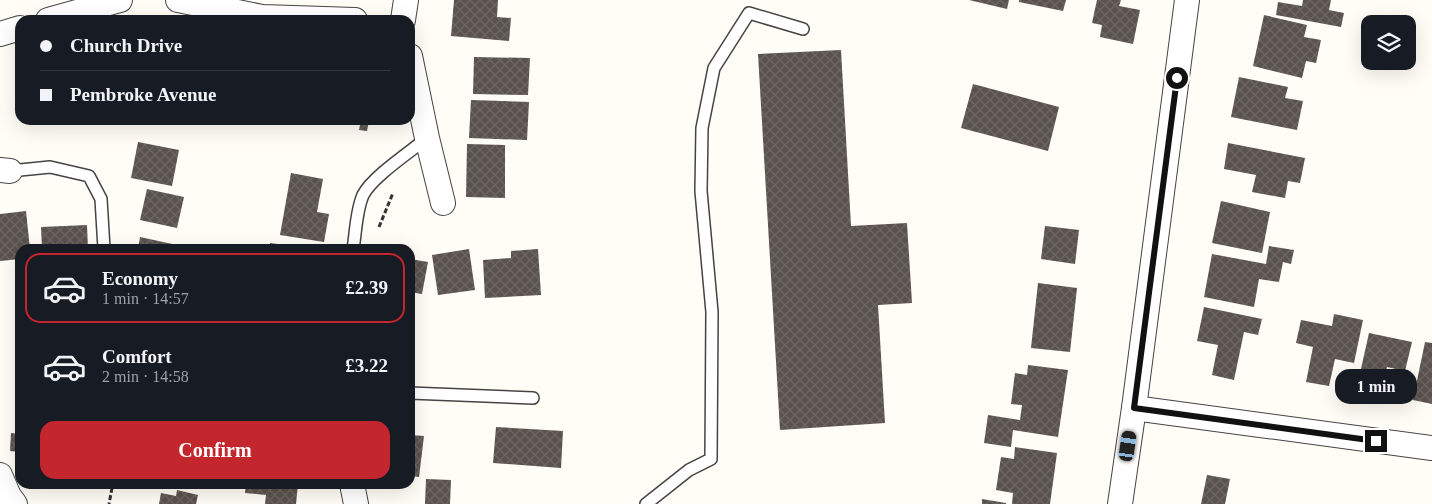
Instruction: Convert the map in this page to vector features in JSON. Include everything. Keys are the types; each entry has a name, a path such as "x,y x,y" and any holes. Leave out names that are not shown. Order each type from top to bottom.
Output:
{"street":[{"path":"66,15 120,0"},
{"path":"178,0 252,15"},
{"path":"404,15 406,0"},
{"path":"1120,504 1187,0"},
{"path":"0,34 15,30"},
{"path":"415,80 443,203"},
{"path":"1134,408 1432,448"},
{"path":"0,475 9,496 15,504"},
{"path":"353,489 356,504"}],"lane":[{"path":"646,504 689,470 711,459 712,312 701,191 702,128 714,68 749,13 803,29"},
{"path":"354,244 359,208 364,194 374,182 427,138"},
{"path":"5,171 50,167 89,176 101,199 104,244"},
{"path":"415,393 532,398"}],"path":[{"path":"109,504 112,489"}],"building":[{"path":"454,0 498,0 497,17 511,18 509,41 451,36"},
{"path":"969,0 1009,0 1007,9"},
{"path":"1019,0 1066,0 1063,11 1019,2"},
{"path":"1097,0 1121,0 1119,6 1140,10 1133,44 1100,37 1102,25 1092,23"},
{"path":"1303,0 1331,0 1329,10 1344,13 1341,27 1276,15 1278,2 1302,6"},
{"path":"1264,15 1307,25 1304,37 1321,40 1316,63 1306,61 1302,78 1253,66"},
{"path":"841,50 851,226 907,223 912,303 878,305 885,423 780,430 758,54"},
{"path":"474,57 530,58 528,95 473,94"},
{"path":"1239,77 1288,87 1285,98 1303,101 1297,130 1231,117"},
{"path":"973,84 1059,107 1048,151 961,128"},
{"path":"471,100 529,102 527,140 469,138"},
{"path":"360,125 368,125 367,131 359,130"},
{"path":"138,142 179,150 172,186 131,178"},
{"path":"1228,143 1305,158 1300,183 1288,181 1285,198 1252,192 1256,175 1224,169"},
{"path":"467,144 505,145 505,198 466,197"},
{"path":"291,173 323,179 317,212 329,214 324,242 280,235"},
{"path":"147,189 184,197 177,228 140,220"},
{"path":"1221,201 1270,212 1262,253 1212,243"},
{"path":"26,211 29,244 15,244 15,260 0,261 0,214"},
{"path":"87,225 88,244 42,244 41,227"},
{"path":"1045,226 1079,230 1075,264 1041,259"},
{"path":"140,237 172,244 139,244"},
{"path":"1269,246 1294,250 1291,264 1283,262 1279,282 1259,279 1254,307 1204,297 1212,254 1266,264"},
{"path":"469,249 475,290 438,295 432,255"},
{"path":"538,249 541,295 485,298 483,260 511,258 511,251"},
{"path":"415,260 428,262 422,294 415,293"},
{"path":"1038,283 1077,288 1070,352 1031,348"},
{"path":"1204,307 1262,319 1258,335 1244,332 1234,380 1212,375 1218,345 1197,341"},
{"path":"1334,314 1363,320 1354,363 1335,359 1329,386 1306,382 1313,347 1296,343 1301,320 1332,326"},
{"path":"1369,333 1412,342 1405,371 1387,367 1381,396 1356,391"},
{"path":"1425,342 1432,343 1432,404 1413,400"},
{"path":"1028,365 1068,370 1058,437 1013,430 1011,447 984,443 988,415 1020,420 1022,405 1011,404 1015,373 1027,375"},
{"path":"496,427 563,431 561,468 493,463"},
{"path":"11,433 15,433 15,452 10,451"},
{"path":"415,435 424,436 419,477 415,477"},
{"path":"1015,447 1057,453 1050,504 1012,504 1013,493 996,490 1001,457 1014,459"},
{"path":"1207,475 1230,479 1225,504 1201,504"},
{"path":"426,479 451,480 450,504 425,504"},
{"path":"245,489 298,489 296,504 265,504 266,495 245,493"},
{"path":"177,490 198,495 196,504 159,504 161,493 176,496"},
{"path":"982,499 1006,503 1006,504 982,504"}],"route":[{"path":"1177,78 1134,408 1376,441"}]}
